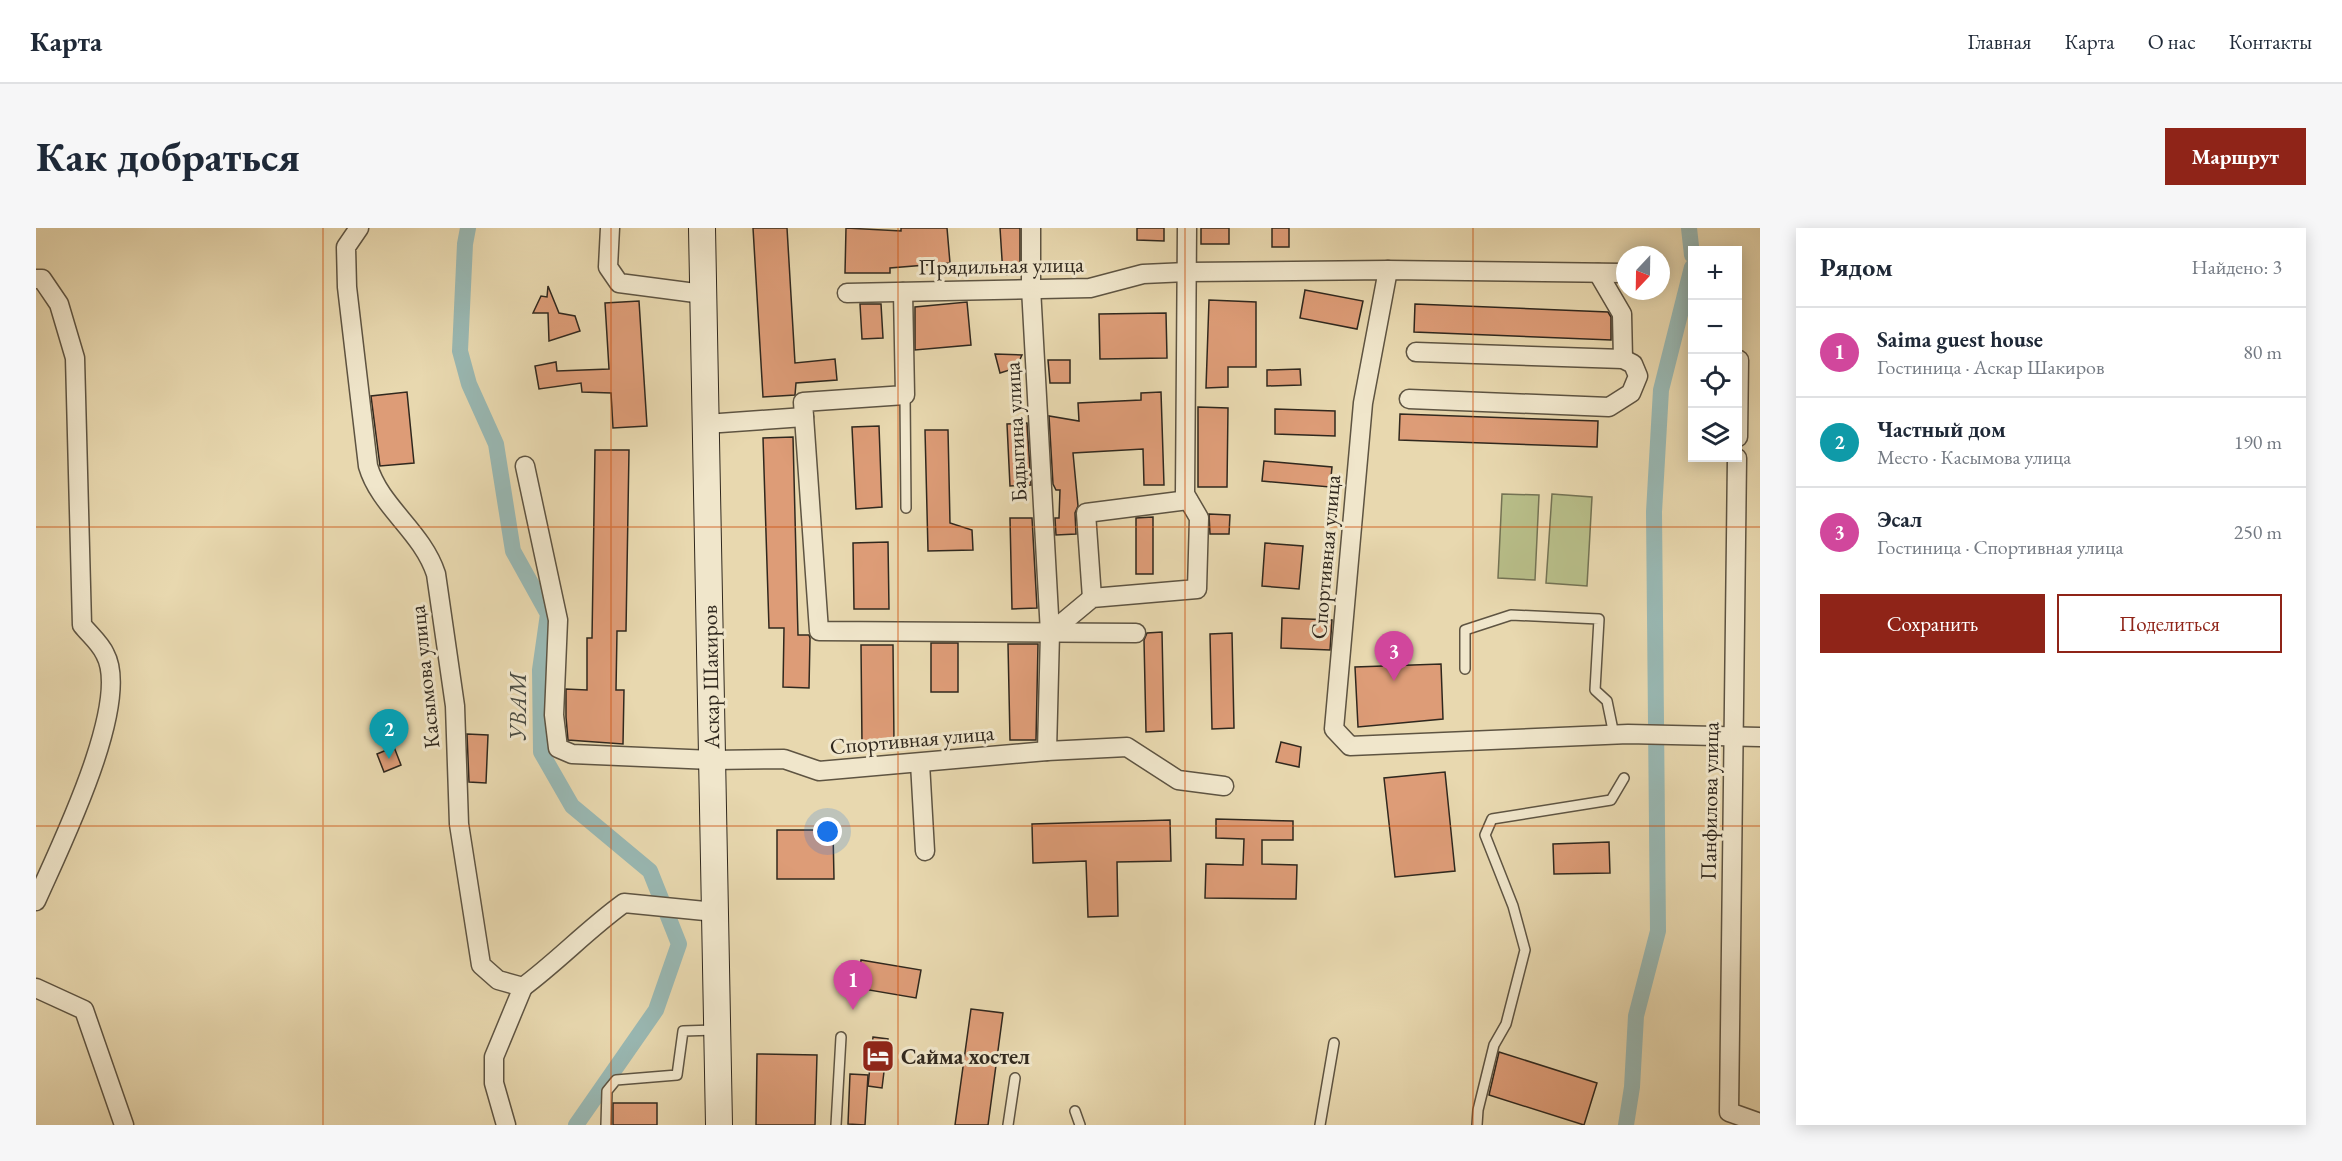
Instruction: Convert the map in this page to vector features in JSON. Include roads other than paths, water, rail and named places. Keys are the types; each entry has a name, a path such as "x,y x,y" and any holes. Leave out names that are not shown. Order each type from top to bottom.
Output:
{"main road":[{"name":"Аскар Шакиров","path":"702,228 719,1125"}],"street":[{"name":"Касымова улица","path":"360,228 346,247 347,286 368,466 373,482 430,554 436,574 455,706 459,824 481,965 498,981 523,987"},
{"path":"610,228 608,267 619,283 703,294"},
{"name":"Бадыгина улица","path":"1031,228 1030,288 1050,633 1047,751"},
{"path":"1050,633 1092,598 1197,589 1199,518 1185,494 1187,228"},
{"name":"Прядильная улица","path":"846,292 1090,288 1143,274 1187,272 1388,270 1616,273"},
{"name":"Спортивная улица","path":"1388,270 1363,403 1334,729 1350,746 1621,734 1760,737"},
{"path":"1598,273 1622,314 1623,358"},
{"path":"36,279 42,279 59,304 75,358 82,625 106,655 112,693 93,770 36,901"},
{"path":"903,292 905,394 803,402 819,631 1136,633"},
{"path":"1408,399 1609,407 1631,393 1638,376 1633,364 1623,358 1416,352"},
{"path":"706,424 804,417"},
{"name":"Панфилова улица","path":"1737,462 1729,1112 1760,1123"},
{"name":"Спортивная улица","path":"525,466 558,620 554,715 558,748 572,754 712,760 784,759 819,771 1047,751 1127,747 1178,780 1224,786"},
{"path":"1092,598 1086,513 1188,500"},
{"path":"920,763 925,851"},
{"path":"506,1125 494,1083 494,1057 523,987 544,972 594,925 624,903 715,912"},
{"path":"36,988 84,1010 118,1122"}],"lane":[{"path":"905,394 906,508"},
{"path":"1465,669 1465,630 1511,615 1599,619 1595,690 1607,701 1621,734"},
{"path":"1477,1125 1478,1110 1494,1045 1506,1024 1525,950 1509,895 1485,835 1487,825 1492,819 1611,800 1624,778"},
{"path":"606,1125 607,1091 616,1080 677,1075 684,1031 717,1030"},
{"path":"836,1125 841,1037"},
{"path":"1320,1125 1334,1043"},
{"path":"1008,1125 1015,1078"},
{"path":"1075,1111 1080,1125"}],"waterway":[{"name":"УВАМ","path":"468,228 465,244 460,351 469,384 496,444 513,551 548,614 540,670 541,752 572,806 650,871 679,944 656,1010 576,1125"},
{"path":"1689,228 1691,246"},
{"path":"1626,1125 1632,1087 1636,1016 1658,931 1654,512 1661,390 1688,283"}],"place":[{"name":"Эсал","path":"1394,681"},
{"name":"Частный дом","path":"389,759"},
{"name":"Saima guest house","path":"853,1010"},
{"name":"Сайма хостел","path":"878,1056"}]}
